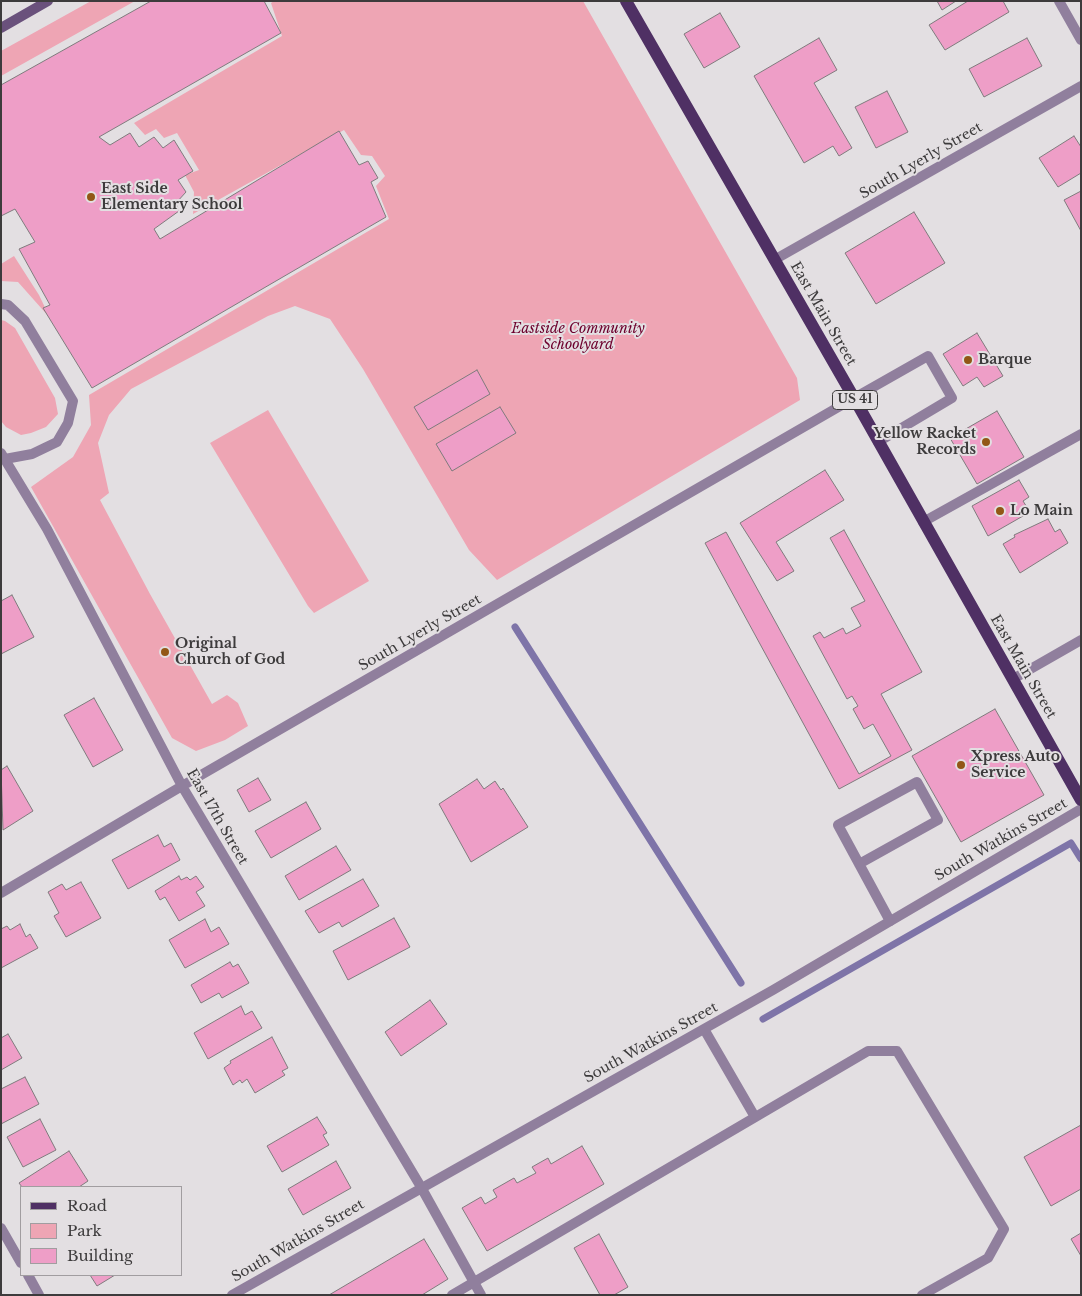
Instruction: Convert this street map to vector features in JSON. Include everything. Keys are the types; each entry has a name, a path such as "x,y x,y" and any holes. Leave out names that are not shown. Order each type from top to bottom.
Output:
{"main road":[{"path":"1,28 48,1"},
{"name":"East Main Street","path":"626,1 854,398 1081,800"}],"street":[{"path":"1059,1 1081,40"},
{"name":"South Lyerly Street","path":"774,260 1081,86"},
{"path":"1,304 8,305 25,322 73,401 68,423 58,442 32,454 3,456"},
{"name":"South Lyerly Street","path":"1,893 182,786 928,356 952,398 878,442"},
{"path":"923,522 1081,434"},
{"name":"East 17th Street","path":"3,456 47,529 182,786 422,1187 482,1295"},
{"path":"1013,679 1081,640"},
{"path":"859,864 938,820 917,782 838,825 859,864 890,921"},
{"name":"South Watkins Street","path":"232,1295 704,1028 1081,809"},
{"path":"704,1028 755,1117"},
{"path":"452,1295 868,1051 897,1051 1004,1229 988,1258 922,1295"},
{"path":"1,1228 20,1261"},
{"path":"29,1276 39,1295"}],"green space":[{"path":"91,1 135,1 1,76 1,51"},
{"name":"Eastside Community Schoolyard","path":"274,1 583,1 797,378 800,400 497,580 469,550 363,369 330,319 295,306 268,316 131,389 109,415 98,443 109,493 100,500 212,704 227,695 238,703 248,726 225,740 196,751 172,738 31,487 73,457 91,425 89,395 389,219 376,186 385,176 372,156 361,155 344,130 193,214 194,192 185,175 199,170 177,133 164,138 156,129 145,135 134,123 282,36 271,3"},
{"path":"14,256 39,295 50,318 18,282 1,281 1,264"},
{"path":"1,320 15,328 55,398 58,414 46,427 31,433 21,435 6,427 1,421"},
{"path":"268,410 369,581 314,613 210,443"}],"building":[{"name":"East Side Elementary School","path":"151,1 264,1 281,33 99,137 110,145 130,133 139,147 154,137 163,148 174,140 193,171 178,180 186,192 176,203 179,211 154,229 160,239 339,131 359,165 368,161 378,178 371,182 386,217 92,388 43,308 50,305 19,249 35,242 15,209 1,216 1,85"},
{"path":"937,1 956,1 942,10"},
{"path":"968,1 1003,1 1009,12 945,50 929,25"},
{"path":"720,13 740,47 704,68 684,34"},
{"path":"819,38 837,70 814,83 852,148 839,156 833,146 804,163 754,76"},
{"path":"1027,38 1042,66 984,97 969,69"},
{"path":"887,91 908,132 876,148 855,107"},
{"path":"1074,136 1081,147 1081,173 1058,187 1039,158"},
{"path":"1081,191 1081,231 1064,200"},
{"path":"914,212 945,263 876,304 845,253"},
{"path":"977,333 1003,376 984,387 977,377 963,386 943,354"},
{"path":"477,370 490,394 428,430 414,407"},
{"path":"500,407 516,433 452,471 436,444"},
{"path":"997,411 1024,457 977,484 950,438"},
{"path":"825,470 844,500 776,542 794,571 777,581 740,523"},
{"path":"1019,480 1029,497 1023,501 1030,512 988,536 972,506"},
{"path":"1048,519 1055,532 1060,529 1068,543 1020,573 1003,544 1015,537 1014,535"},
{"path":"844,530 922,672 881,694 912,750 839,789 705,543 726,532 859,774 891,756 873,724 864,729 853,709 858,706 852,696 847,699 813,636 820,632 824,638 843,628 846,634 861,626 851,608 865,601 830,538"},
{"path":"12,595 34,637 1,654 1,601"},
{"path":"94,698 123,750 93,767 64,715"},
{"path":"995,709 1044,795 961,842 912,756"},
{"path":"7,766 33,811 3,830 1,770"},
{"path":"258,778 271,800 249,812 237,790"},
{"path":"477,779 484,789 495,781 501,790 503,788 528,827 471,862 439,804"},
{"path":"306,802 321,829 271,858 255,831"},
{"path":"158,835 164,847 171,843 180,860 128,889 112,860"},
{"path":"336,846 351,870 299,900 285,876"},
{"path":"179,876 181,880 187,877 190,880 196,876 204,887 196,892 205,906 179,921 165,897 160,900 155,891"},
{"path":"363,879 379,906 342,927 339,922 319,933 305,911"},
{"path":"81,882 101,918 66,937 54,916 59,913 48,892 62,884 66,890"},
{"path":"394,918 410,947 348,980 333,951"},
{"path":"205,919 211,932 219,927 229,944 185,968 169,940"},
{"path":"20,924 26,937 30,934 38,948 1,968 1,929 7,926 10,930"},
{"path":"230,962 233,967 238,964 249,983 222,998 219,993 201,1003 191,985"},
{"path":"430,1000 447,1024 401,1056 385,1032"},
{"path":"241,1006 245,1015 252,1011 262,1028 208,1059 194,1033"},
{"path":"8,1034 22,1058 1,1070 1,1038"},
{"path":"272,1037 288,1068 282,1071 285,1075 255,1093 247,1079 242,1083 240,1080 233,1085 224,1068 231,1063 230,1061"},
{"path":"25,1077 39,1104 1,1124 1,1089"},
{"path":"317,1117 327,1133 323,1135 329,1145 282,1172 267,1146"},
{"path":"40,1119 56,1150 23,1167 7,1137"},
{"path":"1081,1125 1081,1189 1051,1206 1024,1157"},
{"path":"582,1146 604,1184 487,1251 462,1208 481,1197 485,1204 497,1197 493,1190 514,1178 517,1183 536,1173 532,1167 548,1158 551,1164"},
{"path":"69,1151 88,1181 80,1186 21,1186 19,1183"},
{"path":"336,1161 351,1188 303,1215 288,1189"},
{"path":"1081,1233 1081,1256 1071,1239"},
{"path":"599,1234 628,1287 614,1295 600,1295 574,1248"},
{"path":"424,1239 448,1279 422,1295 329,1295"},
{"path":"91,1276 113,1276 97,1286"}],"waterway":[{"path":"515,627 741,983"},
{"path":"763,1019 1071,843 1081,859"}],"place":[{"name":"East Side Elementary School","path":"91,197"},
{"name":"Barque","path":"968,360"},
{"name":"Yellow Racket Records","path":"986,442"},
{"name":"Lo Main","path":"1000,511"},
{"name":"Original Church of God","path":"165,652"},
{"name":"Xpress Auto Service","path":"961,765"}]}
